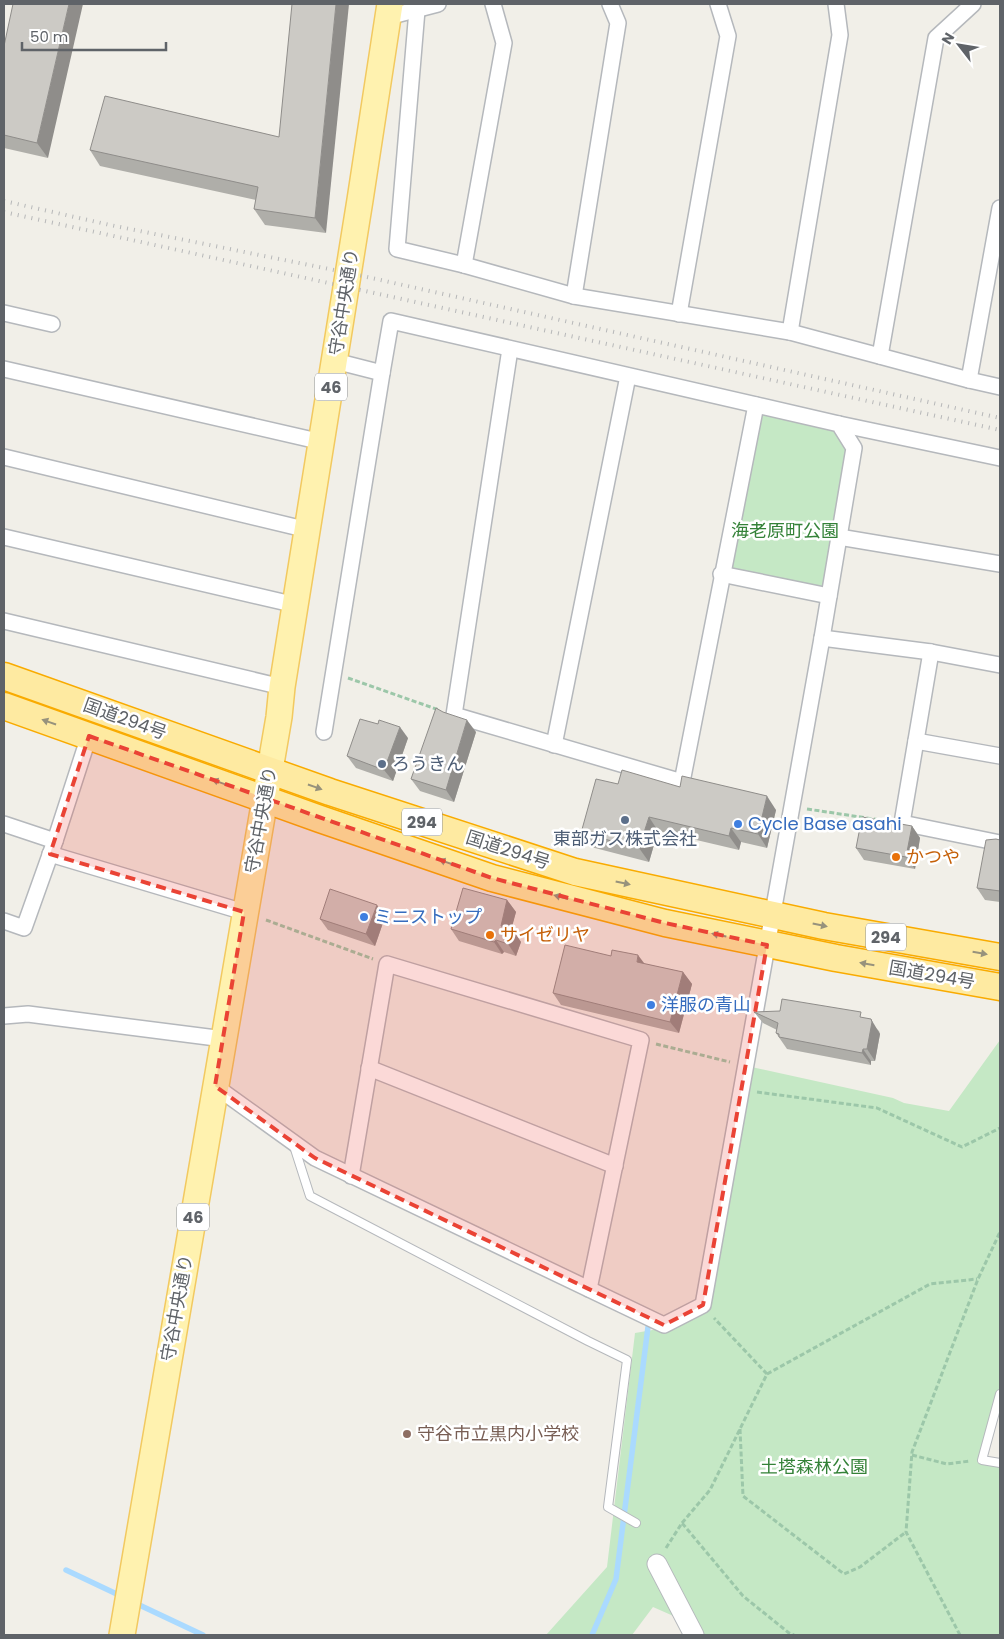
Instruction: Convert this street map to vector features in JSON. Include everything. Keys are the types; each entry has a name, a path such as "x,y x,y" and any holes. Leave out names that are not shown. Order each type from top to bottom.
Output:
{"highway":[{"name":"国道294号","path":"4,676 269,771 575,872 824,926 1000,956"},
{"name":"国道294号","path":"4,706 492,878 665,924 767,945 1000,987"}],"main road":[{"name":"守谷中央通り","path":"122,1635 244,912 265,799 389,10"}],"street":[{"path":"389,10 417,10 438,4"},
{"path":"464,265 504,43 493,4"},
{"path":"574,296 618,23 610,4"},
{"path":"679,314 728,36 718,4"},
{"path":"790,332 840,35 836,4"},
{"path":"880,356 936,38 973,4"},
{"path":"417,10 397,249 464,265 574,296 790,332 1000,387"},
{"path":"969,380 1000,208"},
{"path":"4,313 52,324"},
{"path":"324,732 390,322 839,424 1000,458"},
{"path":"510,349 454,715 682,782 721,574 756,405"},
{"path":"335,361 382,373"},
{"path":"4,369 322,442"},
{"path":"554,744 628,376"},
{"path":"215,1086 315,1158 664,1325 703,1305 747,1066 854,448 839,424"},
{"path":"4,457 308,530"},
{"path":"4,537 296,605"},
{"path":"839,538 1000,564"},
{"path":"721,574 829,596"},
{"path":"4,621 282,687"},
{"path":"822,638 931,652 1000,665"},
{"path":"931,652 902,823 1000,843"},
{"path":"4,921 24,928 89,736"},
{"path":"916,741 1000,756"},
{"path":"4,824 53,847 244,912"},
{"path":"351,1176 387,964 641,1040 589,1289"},
{"path":"4,1016 28,1014 224,1039"},
{"path":"368,1068 615,1166"},
{"path":"657,1564 694,1635"}],"lane":[{"path":"293,1142 310,1196 627,1360 608,1507 636,1523"},
{"path":"1000,1394 982,1460 1000,1463"}],"path":[{"path":"333,672 454,715"},
{"path":"791,806 902,823"},
{"path":"244,912 387,964"},
{"path":"641,1040 747,1066"},
{"path":"742,1089 877,1108 962,1147 1000,1128"},
{"path":"960,1635 906,1532 912,1455 978,1279 1000,1232"},
{"path":"657,1564 682,1523 710,1490 766,1374 930,1284 978,1279"},
{"path":"703,1305 766,1374"},
{"path":"740,1428 743,1496 844,1574 860,1567 906,1532"},
{"path":"912,1455 947,1464 982,1460"},
{"path":"682,1523 744,1596 788,1633 794,1635"}],"highlighted area":[{"path":"89,736 492,878 665,923 767,945 703,1305 664,1325 315,1158 215,1086 244,912 50,854"}],"green space":[{"name":"海老原町公園","path":"756,405 839,424 854,448 829,596 721,574"},
{"name":"土塔森林公園","path":"1000,1040 1000,1398 991,1430 986,1461 1000,1463 1000,1635 694,1635 687,1622 653,1607 632,1635 546,1635 607,1567 635,1333 664,1328 703,1305 747,1066 893,1098 904,1103 949,1111"}],"building":[{"path":"13,4 69,4 37,143 4,135 4,46"},
{"path":"292,4 336,4 315,218 254,209 258,187 90,150 105,96 279,137"},
{"path":"436,708 467,720 446,790 411,779"},
{"path":"360,719 378,724 379,720 400,727 384,770 347,756"},
{"path":"622,770 680,787 682,776 767,796 758,834 731,828 729,836 649,817 639,848 581,833 596,779 618,784"},
{"path":"862,817 912,826 906,857 856,848"},
{"path":"986,840 1000,840 1000,891 977,888"},
{"path":"463,888 507,900 501,926 513,930 508,944 496,940 494,942 451,929"},
{"path":"330,889 377,905 366,934 320,919"},
{"path":"565,945 611,956 612,950 638,955 637,962 683,972 670,1022 553,993"},
{"path":"782,999 861,1012 860,1017 871,1019 872,1022 867,1049 863,1049 862,1053 779,1037 779,1034 776,1033 778,1023 754,1012 780,1011"}],"waterway":[{"path":"592,1635 616,1579 649,1319"},
{"path":"66,1570 123,1597"},
{"path":"133,1602 203,1635"}],"railway":[{"path":"4,201 110,225 349,273 1000,418"},
{"path":"4,212 1000,430"}],"place":[{"name":"ろうきん","path":"382,764"},
{"name":"東部ガス株式会社","path":"625,820"},
{"name":"Cycle Base asahi","path":"738,824"},
{"name":"かつや","path":"896,857"},
{"name":"ミニストップ","path":"364,917"},
{"name":"サイゼリヤ","path":"490,935"},
{"name":"洋服の青山","path":"651,1005"},
{"name":"守谷市立黒内小学校","path":"407,1434"}]}
